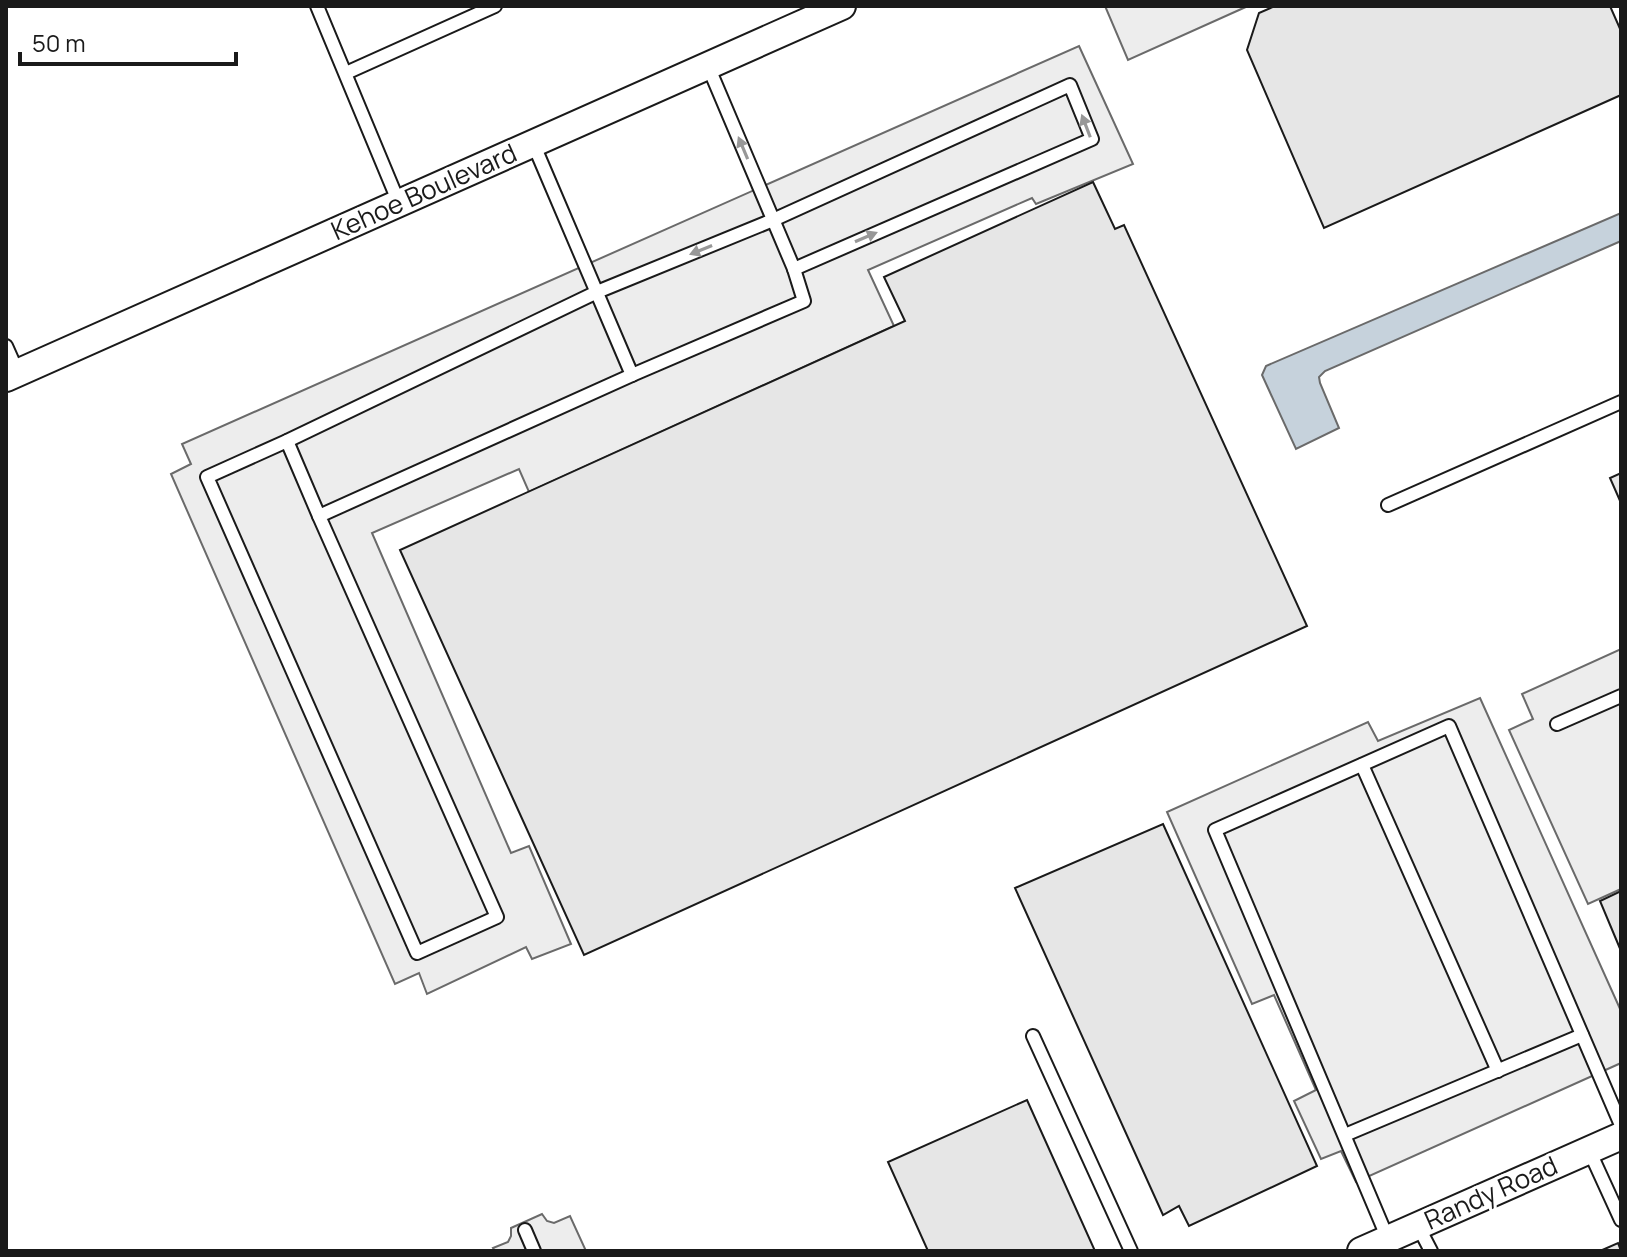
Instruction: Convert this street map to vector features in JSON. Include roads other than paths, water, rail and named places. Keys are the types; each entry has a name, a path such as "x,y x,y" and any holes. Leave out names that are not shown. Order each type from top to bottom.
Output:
{"street":[{"name":"Kehoe Boulevard","path":"12,375 842,6"},
{"name":"Randy Road","path":"1361,1251 1621,1136"}],"lane":[{"path":"317,6 399,203"},
{"path":"346,73 495,6"},
{"path":"319,516 804,301 794,269 708,66"},
{"path":"287,441 497,917 417,953 207,477 597,292 773,220 1070,85 1092,139 794,269"},
{"path":"533,143 632,375"},
{"path":"6,346 12,375"},
{"path":"1388,505 1621,402"},
{"path":"1557,724 1621,696"},
{"path":"1388,1239 1215,830 1449,726 1621,1125"},
{"path":"1362,765 1498,1071"},
{"path":"1345,1135 1582,1035"},
{"path":"1033,1036 1131,1251"},
{"path":"1589,1150 1621,1220"},
{"path":"1418,1226 1431,1251"},
{"path":"525,1230 534,1251"}]}
